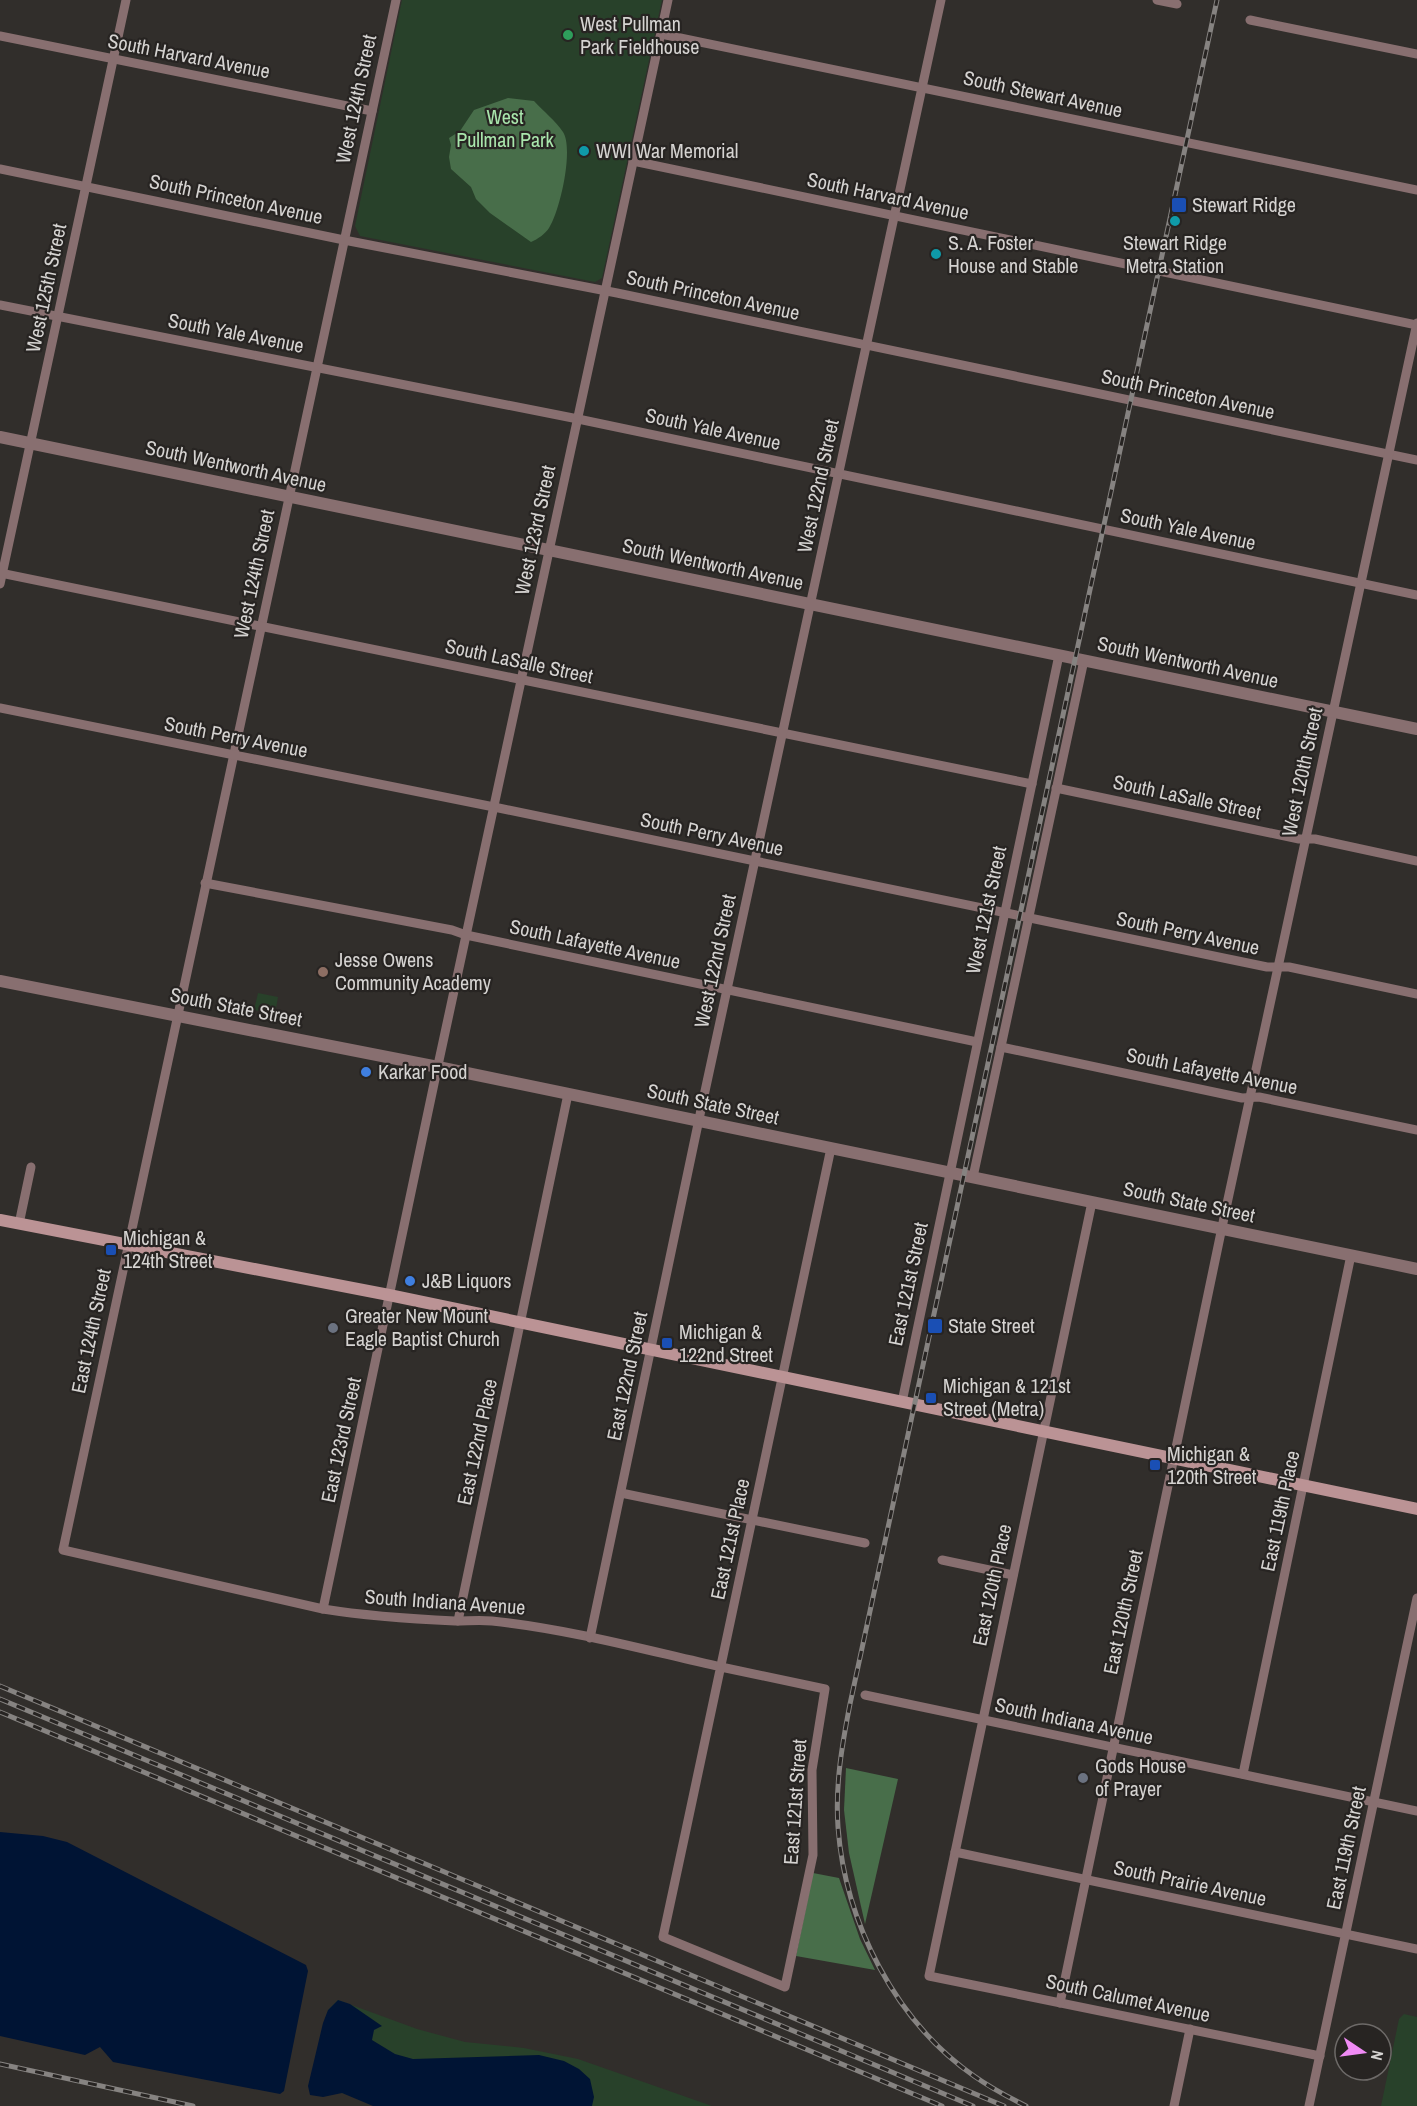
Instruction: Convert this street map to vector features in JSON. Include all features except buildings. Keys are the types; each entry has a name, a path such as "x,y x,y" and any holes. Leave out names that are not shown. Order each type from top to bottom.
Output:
{"main road":[{"path":"0,1220 389,1295 1417,1509"}],"street":[{"name":"West 125th Street","path":"0,584 126,0"},
{"name":"West 124th Street","path":"177,1015 396,0"},
{"name":"West 123rd Street","path":"438,1067 668,0"},
{"name":"West 122nd Street","path":"699,1121 941,0"},
{"path":"1156,0 1177,4"},
{"path":"1250,20 1417,54"},
{"name":"South Stewart Avenue","path":"661,34 1417,190"},
{"name":"South Harvard Avenue","path":"0,36 372,111"},
{"name":"South Harvard Avenue","path":"633,161 1417,324"},
{"name":"South Princeton Avenue","path":"0,169 605,291 1417,460"},
{"name":"South Yale Avenue","path":"0,304 578,419 1417,595"},
{"name":"West 120th Street","path":"1222,1228 1417,324"},
{"name":"South Wentworth Avenue","path":"0,437 1417,729"},
{"name":"South LaSalle Street","path":"1,573 1032,784"},
{"name":"West 121st Street","path":"949,1172 1059,655"},
{"path":"973,1177 1084,660"},
{"name":"South Perry Avenue","path":"0,708 494,807 1267,968 1289,967 1417,994"},
{"name":"South LaSalle Street","path":"1056,788 1417,861"},
{"name":"South Lafayette Avenue","path":"205,883 452,930 466,935 977,1042"},
{"name":"South State Street","path":"1,984 177,1015 438,1067 1417,1269"},
{"name":"East 124th Street","path":"63,1550 177,1015"},
{"name":"South Lafayette Avenue","path":"1001,1047 1242,1098 1262,1097 1417,1130"},
{"name":"East 123rd Street","path":"323,1609 438,1067"},
{"name":"East 122nd Place","path":"458,1621 568,1094"},
{"name":"East 122nd Street","path":"590,1638 699,1121"},
{"name":"East 121st Place","path":"785,1988 663,1937 831,1148"},
{"path":"19,1224 31,1167"},
{"name":"East 121st Street","path":"902,1402 949,1172"},
{"name":"East 120th Place","path":"929,1976 1092,1202"},
{"name":"East 120th Street","path":"1060,2003 1222,1228"},
{"name":"East 119th Place","path":"1243,1774 1351,1255"},
{"path":"621,1493 865,1543"},
{"name":"South Indiana Avenue","path":"63,1550 323,1609 355,1614 489,1621 535,1626 825,1689"},
{"path":"942,1560 1013,1575"},
{"name":"East 119th Street","path":"1309,2106 1417,1598"},
{"name":"East 121st Street","path":"785,1988 813,1855 812,1770 825,1689"},
{"name":"South Indiana Avenue","path":"865,1695 1417,1811"},
{"name":"South Prairie Avenue","path":"955,1852 1417,1949"},
{"name":"South Calumet Avenue","path":"929,1976 1320,2056"},
{"path":"1174,2106 1190,2029"}],"green space":[{"name":"West Pullman Park","path":"402,0 662,0 602,278 595,282 360,236 355,226"},
{"path":"508,98 534,101 560,128 566,140 564,180 553,220 541,236 531,242 490,213 476,199 471,187 451,169 449,157 451,145 449,138 460,131 474,110"},
{"path":"258,993 278,997 275,1014 254,1010"},
{"path":"846,1768 898,1779 865,1924 849,1853 844,1810"},
{"path":"813,1873 839,1878 860,1939 875,1970 796,1956"},
{"path":"338,2000 417,2029 465,2042 524,2048 578,2059 712,2106 382,2106 342,2093 310,2095 328,2010"},
{"path":"1404,2014 1417,2017 1417,2106 1381,2106 1386,2082 1393,2082 1393,2048 1399,2019"}],"water":[{"path":"0,1832 43,1836 67,1842 306,1965 308,1971 284,2091 280,2094 113,2062 100,2047 85,2055 0,2036"},
{"path":"338,2000 350,2004 382,2026 374,2030 372,2040 395,2054 413,2059 539,2055 564,2061 579,2069 590,2079 594,2097 592,2106 373,2106 342,2093 323,2097 310,2095 308,2086 323,2023 328,2010"}],"railway":[{"path":"1026,2106 980,2080 946,2053 920,2027 898,1998 879,1966 863,1933 851,1898 843,1863 837,1811 838,1780 850,1704 1217,0"},
{"path":"0,1686 1004,2106"},
{"path":"0,1699 973,2106"},
{"path":"0,1712 942,2106"},
{"path":"0,2064 193,2106"}],"place":[{"name":"West Pullman Park Fieldhouse","path":"568,35"},
{"name":"WWI War Memorial","path":"584,151"},
{"name":"Stewart Ridge","path":"1179,205"},
{"name":"Stewart Ridge Metra Station","path":"1175,221"},
{"name":"S. A. Foster House and Stable","path":"936,254"},
{"name":"Jesse Owens Community Academy","path":"323,972"},
{"name":"Karkar Food","path":"366,1072"},
{"name":"Michigan & 124th Street","path":"111,1250"},
{"name":"J&B Liquors","path":"410,1281"},
{"name":"State Street","path":"935,1326"},
{"name":"Greater New Mount Eagle Baptist Church","path":"333,1328"},
{"name":"Michigan & 122nd Street","path":"667,1343"},
{"name":"Michigan & 121st Street (Metra)","path":"931,1398"},
{"name":"Michigan & 120th Street","path":"1155,1465"},
{"name":"Gods House of Prayer","path":"1083,1778"}]}
